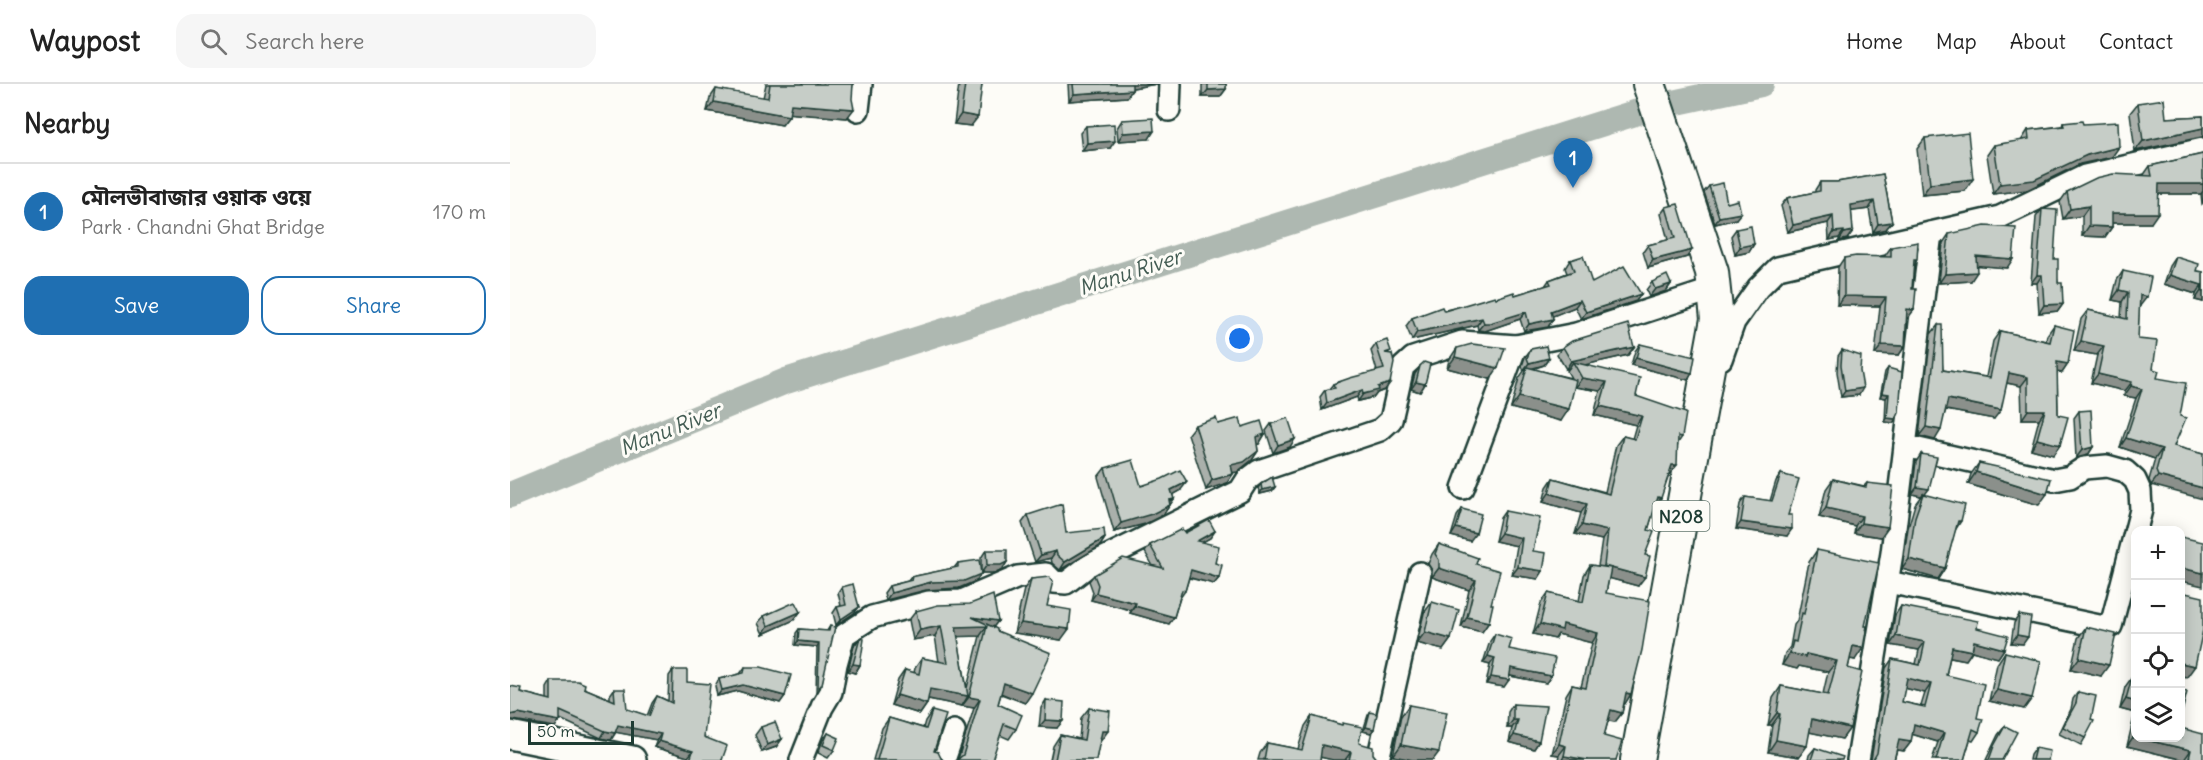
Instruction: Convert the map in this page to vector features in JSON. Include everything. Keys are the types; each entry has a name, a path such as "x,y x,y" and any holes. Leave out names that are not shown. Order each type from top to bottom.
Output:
{"highway":[{"name":"N208","path":"1636,760 1717,319 1713,280 1649,84"}],"main road":[{"path":"510,735 632,760"}],"street":[{"path":"858,110 861,84"},
{"path":"1169,110 1170,84"},
{"path":"1698,425 1734,322 1758,288 1778,268 2000,217 2085,176 2203,149"},
{"path":"1858,760 1888,582 1931,233"},
{"path":"801,760 822,707 831,692 844,635 872,617 929,602 962,601 1018,577 1046,574 1054,582 1066,583 1088,566 1240,491 1247,480 1259,471 1380,430 1391,420 1403,367 1413,358 1462,342 1516,346 1576,334 1713,280"},
{"path":"1463,488 1516,346"},
{"path":"1888,582 2100,626 2111,626 2141,510 2140,491 2135,480 2125,471 2107,466 2084,468 2070,477 2054,480 1905,446"},
{"path":"1378,760 1420,573"},
{"path":"944,760 954,731"}],"building":[{"path":"770,84 853,84 854,109 791,104 789,116 714,102 716,89 768,98"},
{"path":"965,84 982,84 978,117 961,114"},
{"path":"1073,84 1132,84 1132,90 1074,94"},
{"path":"1208,84 1226,84 1226,89 1208,90"},
{"path":"2164,99 2166,118 2203,116 2203,128 2143,141 2138,103"},
{"path":"1153,118 1154,131 1123,133 1122,120"},
{"path":"2082,121 2083,124 2118,122 2119,147 2087,155 2034,180 2000,184 1994,145 2029,139 2028,130 2064,126 2063,123"},
{"path":"1114,124 1115,141 1087,143 1086,126"},
{"path":"1968,133 1973,179 1930,184 1925,138"},
{"path":"2203,154 2203,184 2159,184 2158,213 2112,213 2112,227 2089,226 2089,206 2070,209 2067,192 2096,178 2113,174 2152,176 2150,166"},
{"path":"1883,174 1892,222 1878,224 1874,201 1851,205 1853,231 1834,232 1833,216 1793,225 1787,198 1820,191 1820,182 1837,182"},
{"path":"1723,183 1727,203 1738,200 1741,213 1719,217 1709,186"},
{"path":"1678,204 1692,250 1653,260 1648,245 1675,238 1666,207"},
{"path":"2042,209 2057,210 2054,259 2058,259 2058,283 2062,283 2063,304 2044,305 2042,275 2037,275"},
{"path":"1751,226 1754,244 1740,247 1736,229"},
{"path":"1985,226 2016,228 2013,259 1976,256 1977,272 1945,274 1949,234"},
{"path":"1918,242 1912,289 1916,289 1914,310 1907,309 1905,346 1882,345 1886,297 1844,296 1844,258 1891,257 1891,247"},
{"path":"1583,256 1592,283 1624,266 1641,294 1586,312 1580,300 1551,311 1553,319 1529,324 1526,312 1490,323 1484,323 1482,318 1417,332 1412,318 1442,307 1444,311 1495,296 1496,298 1514,292 1515,295 1551,284 1549,280 1574,271 1570,260"},
{"path":"2176,257 2199,264 2197,271 2203,272 2203,292 2201,291 2202,285 2170,275"},
{"path":"2123,271 2151,277 2147,297 2140,295 2138,339 2157,341 2153,369 2159,371 2157,378 2186,383 2180,416 2186,418 2174,446 2203,454 2203,488 2158,476 2156,471 2162,449 2126,438 2142,389 2131,386 2132,382 2098,374 2104,346 2081,341 2088,310 2127,319 2128,292 2119,290"},
{"path":"1667,275 1671,284 1655,289 1652,282"},
{"path":"1628,324 1634,347 1571,361 1563,347 1572,341"},
{"path":"1938,325 1942,325 1943,370 1990,378 2000,331 2050,342 2054,325 2074,330 2068,364 2057,362 2058,415 2068,417 2060,445 2037,439 2045,410 2028,410 2028,377 2009,373 2001,410 1948,399 1941,430 1926,427"},
{"path":"1387,340 1391,351 1385,353 1392,354 1394,363 1390,383 1378,387 1379,390 1363,394 1362,390 1327,403 1325,390 1335,388 1333,384 1384,369 1376,344"},
{"path":"1472,344 1505,348 1498,368 1455,357 1457,348"},
{"path":"1640,344 1695,357 1692,373 1636,358"},
{"path":"1546,346 1549,358 1529,363 1527,358 1531,349"},
{"path":"1842,350 1861,356 1860,371 1863,388 1845,391 1841,365"},
{"path":"1424,362 1430,364 1425,384 1416,382 1420,366"},
{"path":"1573,362 1640,378 1636,396 1686,413 1682,437 1678,436 1677,465 1672,465 1661,498 1658,497 1648,530 1654,532 1645,555 1650,556 1645,577 1604,566 1608,531 1582,525 1587,504 1549,493 1553,478 1609,494 1623,436 1635,439 1642,416 1600,406 1607,382 1582,378"},
{"path":"1527,367 1576,380 1569,409 1519,397"},
{"path":"1888,368 1902,372 1899,413 1896,419 1887,418 1889,394 1882,393"},
{"path":"2091,410 2093,447 2082,450 2079,411"},
{"path":"1216,418 1218,424 1240,418 1242,427 1261,421 1265,434 1256,437 1258,451 1244,462 1231,465 1233,474 1212,480 1195,425"},
{"path":"1288,418 1295,439 1278,445 1271,424"},
{"path":"1921,454 1937,457 1929,489 1917,487"},
{"path":"1133,460 1141,486 1180,470 1187,482 1171,490 1174,499 1169,500 1170,505 1152,514 1121,523 1105,468"},
{"path":"1979,463 2051,479 2047,494 1976,472"},
{"path":"1781,474 1799,479 1788,515 1792,515 1792,529 1741,522 1745,497 1772,501"},
{"path":"1272,477 1275,487 1262,490 1261,484"},
{"path":"1833,479 1866,487 1867,483 1893,486 1888,527 1861,523 1862,516 1826,508"},
{"path":"1923,494 1965,505 1961,521 1958,521 1945,568 1909,559 1915,517"},
{"path":"1062,504 1066,533 1104,529 1105,538 1065,562 1056,551 1041,555 1028,515"},
{"path":"1462,509 1481,514 1476,533 1456,528"},
{"path":"1505,511 1540,518 1533,551 1546,553 1543,571 1518,567 1522,538 1501,533"},
{"path":"1209,520 1215,531 1197,541 1219,546 1215,563 1222,565 1219,578 1191,570 1174,617 1135,606 1136,603 1096,593 1098,585 1094,575 1123,558 1163,568 1150,545 1182,529 1185,533"},
{"path":"2185,538 2203,542 2203,573 2185,569"},
{"path":"1439,544 1478,558 1476,564 1500,571 1491,604 1493,604 1489,622 1467,617 1476,580 1439,568 1439,560 1435,554"},
{"path":"986,550 1007,550 1007,562 1001,565 987,565"},
{"path":"1817,550 1879,563 1865,626 1867,626 1863,648 1853,646 1848,668 1862,672 1850,728 1812,719 1807,746 1776,740 1780,714 1777,713 1781,686 1828,695 1837,661 1790,653 1793,641 1796,642 1802,613 1804,614"},
{"path":"979,560 981,574 964,581 931,582 891,593 889,586 912,580 911,577 958,567 958,563"},
{"path":"1590,565 1611,568 1606,593 1650,601 1642,650 1631,694 1626,693 1622,713 1611,710 1604,736 1622,741 1616,760 1588,760 1564,756 1566,746 1559,744 1572,685 1586,688 1598,633 1563,624 1562,630 1540,624 1548,593 1583,602"},
{"path":"1049,577 1053,581 1047,606 1071,610 1069,629 1021,623 1031,579"},
{"path":"853,584 859,607 841,619 837,607 846,605 842,587"},
{"path":"2185,593 2203,597 2203,630 2195,666 2185,664"},
{"path":"993,595 998,621 972,617 997,631 1051,653 1032,693 1004,683 998,704 1022,715 1016,729 1004,724 992,760 957,760 963,755 980,699 969,697 987,626 956,627 968,696 930,689 927,704 897,695 905,670 919,674 922,658 948,663 941,626 920,630 916,611 938,605 970,604"},
{"path":"795,602 800,612 768,626 764,616"},
{"path":"1432,602 1459,610 1451,639 1425,632"},
{"path":"1901,606 1978,621 1977,628 2008,636 2004,649 1974,641 1972,651 1952,647 1946,675 1984,684 1977,718 1983,719 1979,732 1973,729 1964,760 1936,760 1944,733 1914,724 1911,742 1899,740 1894,760 1873,760 1877,753 1892,659 1920,665 1925,642 1896,636","holes":["1907,678 1931,684 1925,707 1902,702"]},
{"path":"2019,615 2031,617 2028,637 2017,635"},
{"path":"830,626 835,627 822,684 818,689 819,643 798,641 799,629 829,631"},
{"path":"2086,627 2116,634 2109,665 2079,658"},
{"path":"1495,634 1512,639 1509,649 1555,658 1551,676 1511,668 1509,680 1491,677 1495,658 1488,656"},
{"path":"860,638 864,639 860,665 853,664"},
{"path":"2005,652 2041,661 2032,698 1997,690"},
{"path":"745,667 761,667 791,675 785,696 743,685 722,690 719,679 744,673"},
{"path":"673,670 687,670 687,682 710,684 704,737 727,746 722,760 690,760 693,751 659,741 661,734 618,725 615,733 605,731 560,711 560,721 518,713 510,715 510,686 521,688 520,692 551,700 551,681 578,681 585,684 584,688 615,701 614,689 625,689 627,709 649,716 657,696 672,703"},
{"path":"2131,681 2131,700 2126,699"},
{"path":"2078,692 2096,696 2091,720 2094,721 2085,738 2063,727 2076,703"},
{"path":"1046,700 1064,702 1063,721 1045,720"},
{"path":"1513,704 1546,706 1539,741 1514,735 1518,720 1513,720"},
{"path":"1409,705 1447,712 1439,752 1401,745"},
{"path":"1089,708 1110,711 1108,731 1102,731 1096,760 1055,760 1060,735 1084,740"},
{"path":"932,711 946,715 934,751 938,752 943,760 877,760 889,718 926,729"},
{"path":"1370,712 1377,714 1374,729 1366,727"},
{"path":"1312,716 1342,725 1343,723 1362,727 1359,743 1373,747 1373,754 1378,760 1349,760 1351,752 1322,745 1320,760 1264,760 1267,743 1302,750"},
{"path":"775,722 782,739 767,745 761,727"},
{"path":"2005,726 2017,732 2002,760 1989,760 1994,746"},
{"path":"2185,729 2203,734 2203,760 2189,758 2191,750 2155,742 2185,742"},
{"path":"828,733 839,738 834,750 823,745"},
{"path":"1815,748 1843,757 1842,760 1811,760"},
{"path":"2035,748 2050,751 2048,760 2032,760"}],"waterway":[{"name":"Manu River","path":"510,495 786,381 1654,107 1761,84"}],"place":[{"name":"মৌলভীবাজার ওয়াক ওয়ে","path":"1573,188"}]}
